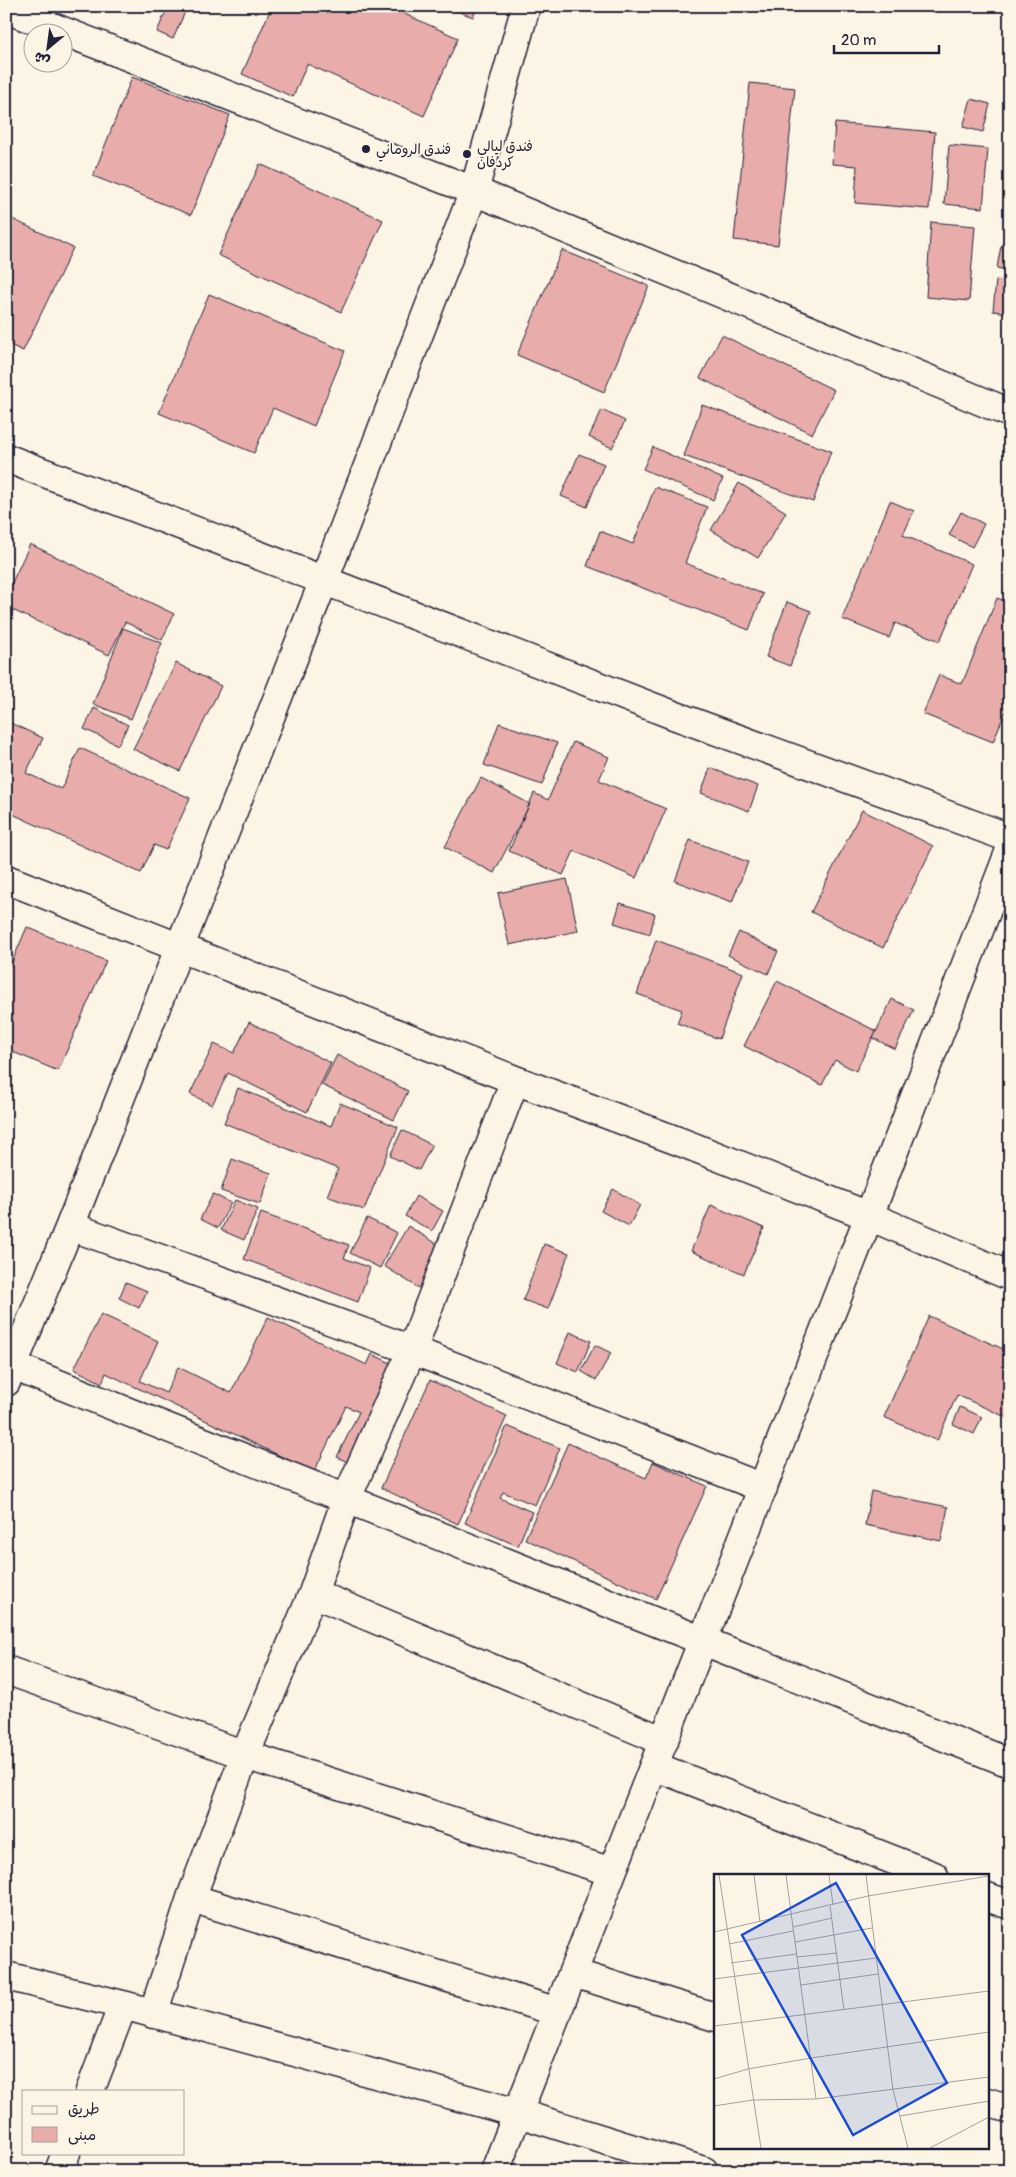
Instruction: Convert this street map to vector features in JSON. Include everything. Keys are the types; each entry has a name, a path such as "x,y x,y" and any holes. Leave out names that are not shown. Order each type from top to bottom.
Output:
{"street":[{"path":"526,6 474,191 324,580 10,1374 346,1500 704,1639 1010,1763"},
{"path":"6,9 474,191 1010,413"},
{"path":"6,458 676,716 1010,838"},
{"path":"495,2171 763,1488 1010,850"},
{"path":"6,879 515,1080 678,1141 869,1216 1010,1276"},
{"path":"153,2014 191,1898 245,1755 313,1593 346,1500 412,1350 515,1080"},
{"path":"70,1226 412,1350 763,1488"},
{"path":"313,1593 659,1753 930,1874"},
{"path":"6,1670 245,1755 612,1872"},
{"path":"988,1897 1010,1906"},
{"path":"191,1898 558,2012"},
{"path":"573,1973 714,2017"},
{"path":"6,1976 123,2005 518,2113 704,2171"},
{"path":"90,2090 123,2005"},
{"path":"988,2102 1010,2109"},
{"path":"59,2171 66,2154"}],"building":[{"path":"168,6 185,12 173,39 157,32"},
{"path":"272,6 387,6 458,38 424,116 307,64 293,97 242,74"},
{"path":"444,6 477,6 473,17"},
{"path":"132,77 230,115 191,215 93,176"},
{"path":"750,83 795,88 778,245 734,240"},
{"path":"971,99 990,104 983,132 963,127"},
{"path":"835,123 935,132 929,209 855,203 857,166 832,164"},
{"path":"949,145 988,149 983,208 944,204"},
{"path":"260,164 383,220 341,312 218,255"},
{"path":"6,216 73,248 23,351 6,343"},
{"path":"931,222 975,226 969,301 926,297"},
{"path":"1001,246 1010,247 1010,271 997,268"},
{"path":"562,250 649,286 604,392 517,355"},
{"path":"996,280 1010,282 1010,313 993,311"},
{"path":"209,294 345,351 314,426 273,408 254,453 159,413"},
{"path":"722,335 834,390 812,434 700,378"},
{"path":"702,405 831,451 813,502 684,456"},
{"path":"602,410 625,421 612,448 589,437"},
{"path":"653,447 723,479 713,500 643,469"},
{"path":"579,454 604,464 587,507 561,496"},
{"path":"739,483 786,512 758,558 711,530"},
{"path":"655,487 707,507 685,563 763,594 749,630 587,566 600,531 633,544"},
{"path":"890,501 914,511 903,535 972,564 940,641 895,623 889,638 842,619"},
{"path":"961,512 984,524 972,547 949,535"},
{"path":"6,513 13,516 6,529"},
{"path":"30,544 174,614 162,640 125,622 109,655 6,607 6,595"},
{"path":"997,598 1010,603 1010,700 993,742 923,714 939,675 962,684"},
{"path":"787,602 811,611 790,666 766,657"},
{"path":"123,628 162,643 131,719 93,704"},
{"path":"176,663 221,686 180,771 133,749"},
{"path":"94,708 128,725 118,745 84,729"},
{"path":"6,721 43,738 26,773 61,789 80,748 190,798 166,850 154,845 141,873 6,811"},
{"path":"499,723 557,743 542,785 484,765"},
{"path":"573,742 609,757 599,780 666,809 636,878 574,851 563,875 509,851 534,793 548,800"},
{"path":"710,768 758,786 749,811 701,793"},
{"path":"481,778 530,804 494,873 445,847"},
{"path":"862,810 933,846 883,948 811,912"},
{"path":"690,840 748,862 732,902 675,881"},
{"path":"567,879 578,931 509,945 498,893"},
{"path":"620,903 655,914 650,934 614,923"},
{"path":"27,927 106,961 58,1071 6,1049 6,976"},
{"path":"739,932 778,951 768,974 728,955"},
{"path":"656,940 743,973 719,1039 677,1023 682,1010 637,994"},
{"path":"777,981 876,1031 856,1071 835,1060 822,1085 744,1046"},
{"path":"892,999 914,1010 895,1049 873,1038"},
{"path":"249,1022 331,1063 307,1112 228,1073 212,1105 190,1094 214,1044 234,1053"},
{"path":"337,1055 408,1091 394,1120 322,1085"},
{"path":"238,1088 331,1126 340,1103 398,1127 364,1210 327,1196 338,1169 224,1123"},
{"path":"402,1130 432,1145 419,1170 390,1156"},
{"path":"232,1159 271,1173 260,1204 221,1191"},
{"path":"613,1189 640,1205 629,1226 601,1211"},
{"path":"213,1194 231,1203 218,1228 200,1219"},
{"path":"416,1196 443,1211 432,1231 405,1216"},
{"path":"235,1200 258,1209 244,1240 221,1230"},
{"path":"711,1205 764,1228 744,1274 691,1251"},
{"path":"261,1213 349,1245 344,1258 370,1268 358,1302 244,1259"},
{"path":"367,1218 397,1233 380,1268 350,1253"},
{"path":"408,1226 447,1250 422,1290 384,1266"},
{"path":"544,1244 569,1253 548,1309 523,1300"},
{"path":"126,1282 147,1291 139,1308 119,1298"},
{"path":"101,1314 158,1341 140,1381 166,1393 178,1367 231,1393 268,1317 367,1365 372,1354 399,1367 352,1464 337,1457 359,1412 346,1406 314,1472 106,1373 102,1383 74,1369"},
{"path":"929,1316 1010,1352 1010,1419 957,1395 937,1441 884,1417"},
{"path":"570,1332 591,1341 578,1372 557,1363"},
{"path":"595,1345 611,1353 596,1380 581,1371"},
{"path":"430,1380 507,1416 458,1524 381,1488"},
{"path":"960,1407 982,1417 974,1434 953,1424"},
{"path":"507,1426 560,1448 535,1505 503,1492 500,1498 532,1512 518,1546 465,1523"},
{"path":"568,1443 646,1478 653,1462 707,1486 656,1599 525,1539"},
{"path":"871,1491 948,1507 941,1541 865,1525"}],"place":[{"name":"فندق الروماني","path":"366,149"},
{"name":"فندق ليالي كردفان","path":"467,154"}]}
